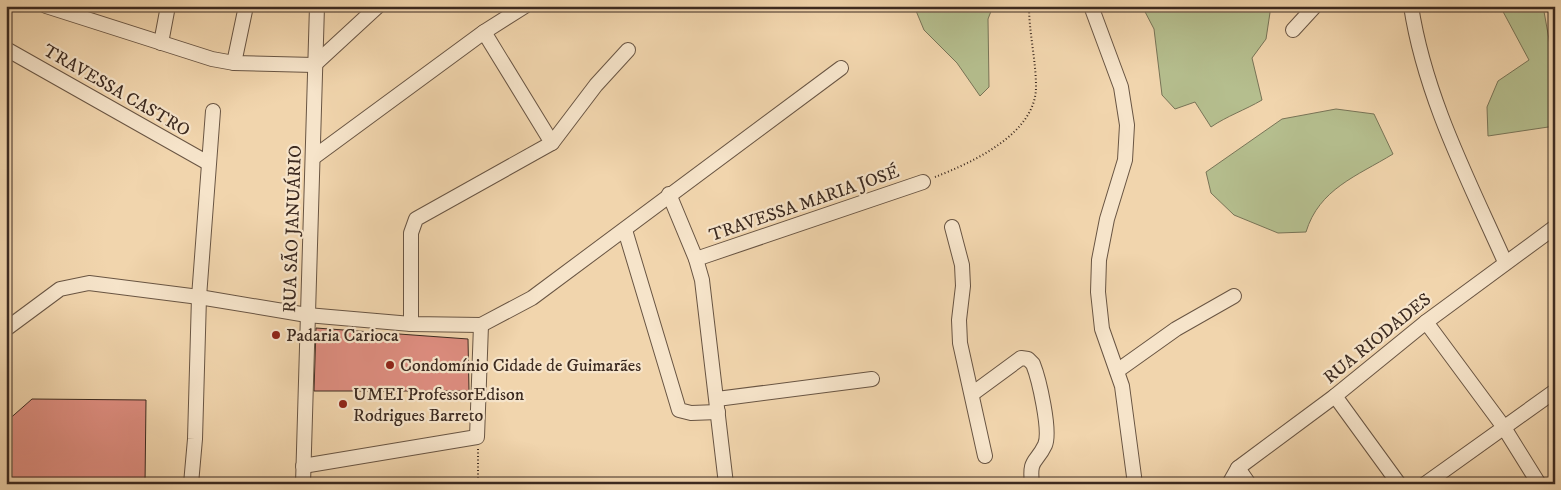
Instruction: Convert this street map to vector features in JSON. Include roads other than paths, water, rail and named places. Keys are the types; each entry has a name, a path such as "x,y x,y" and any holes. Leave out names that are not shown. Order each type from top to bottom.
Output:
{"street":[{"path":"46,6 212,59 234,64 314,65 378,6"},
{"path":"161,43 168,6"},
{"path":"234,64 246,6"},
{"name":"RUA SÃO JANUÁRIO","path":"303,484 317,6"},
{"path":"314,157 484,32 525,6"},
{"path":"1091,6 1121,87 1127,125 1125,160 1107,219 1098,260 1098,292 1102,329 1122,386 1135,484"},
{"path":"1293,30 1315,6"},
{"path":"1411,6 1416,38 1432,94 1505,262"},
{"path":"484,32 552,143"},
{"name":"TRAVESSA CASTRO","path":"8,50 208,163"},
{"path":"411,324 411,233 416,219 552,143 596,85 628,50"},
{"path":"6,329 60,289 89,283 199,297 307,315 411,324 481,326 532,298 625,230 669,194 841,68"},
{"path":"191,484 195,439 199,297 213,111"},
{"name":"TRAVESSA MARIA JOSÉ","path":"696,259 923,182"},
{"path":"669,194 696,259 702,280 726,484"},
{"path":"952,227 962,266 964,286 959,320 960,343 985,456"},
{"name":"RUA RIODADES","path":"1229,484 1238,468 1335,396 1426,322 1555,227"},
{"path":"625,230 679,410 691,413 718,405 872,379"},
{"path":"1117,371 1176,328 1234,296"},
{"path":"1426,322 1503,426 1539,484"},
{"path":"304,466 478,437 481,326"},
{"path":"972,394 1021,358 1028,359 1032,364 1043,403 1046,437 1046,444 1031,465 1032,484"},
{"path":"1425,484 1503,426 1555,391"},
{"path":"1335,396 1399,484"},
{"path":"1238,468 1249,484"}],"place":[{"name":"Padaria Carioca","path":"276,335"},
{"name":"Condomínio Cidade de Guimarães","path":"390,365"},
{"name":"UMEI ProfessorEdison Rodrigues Barreto","path":"343,404"}]}
